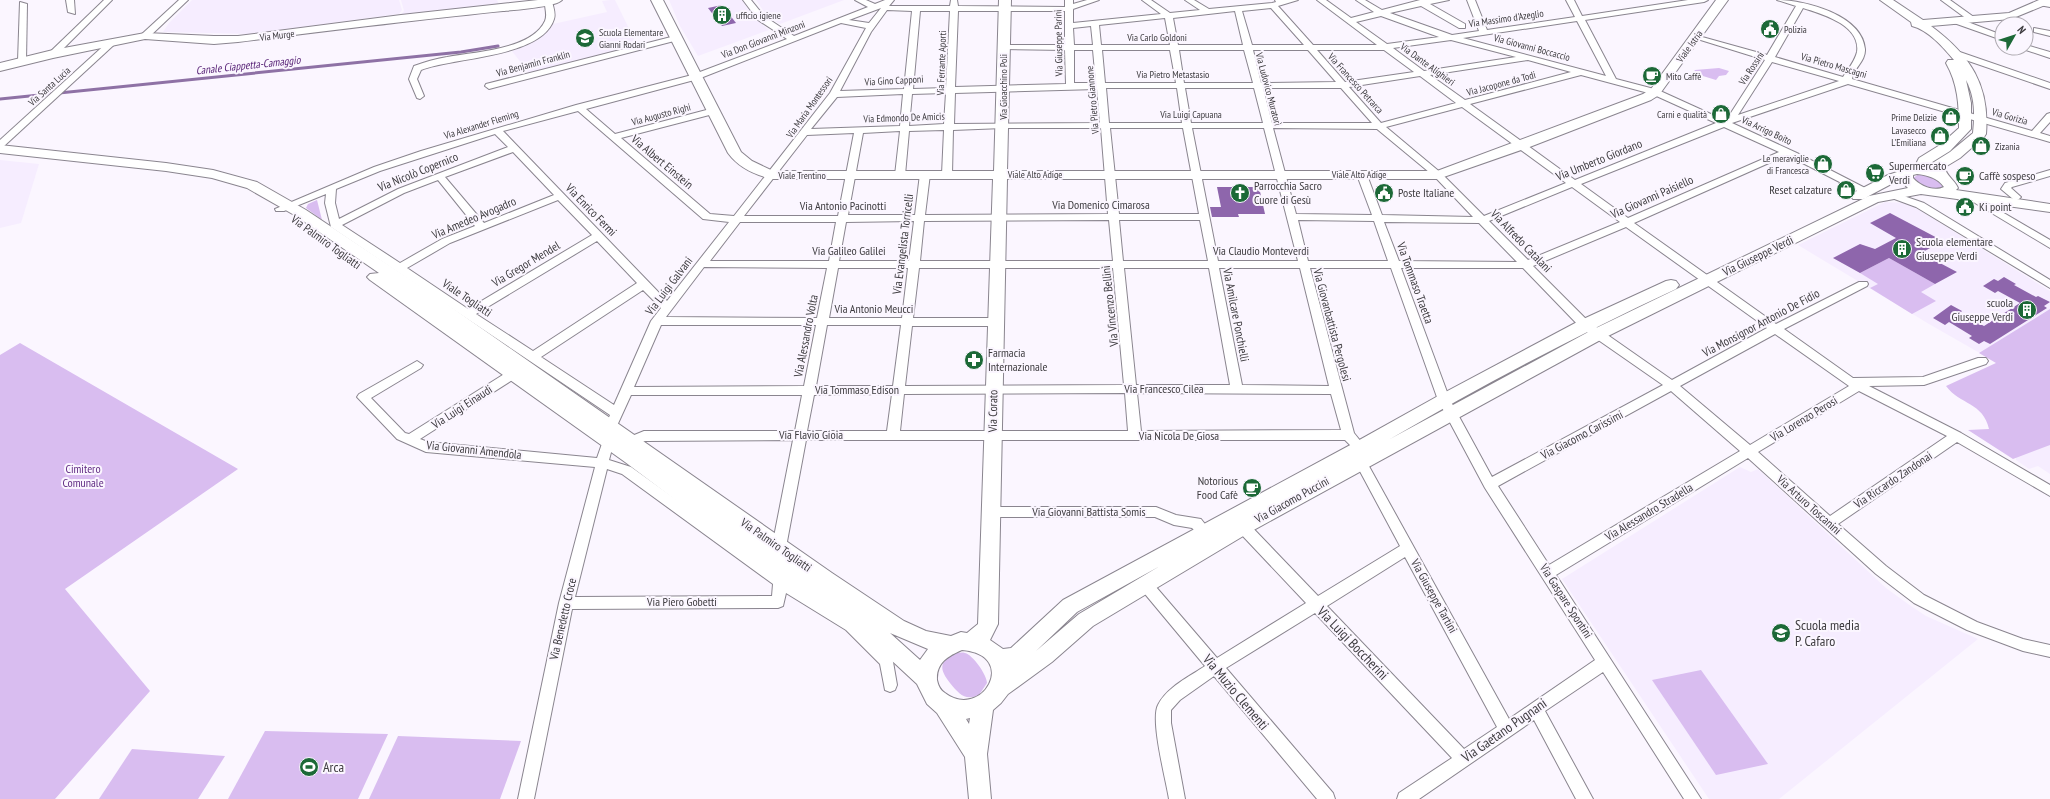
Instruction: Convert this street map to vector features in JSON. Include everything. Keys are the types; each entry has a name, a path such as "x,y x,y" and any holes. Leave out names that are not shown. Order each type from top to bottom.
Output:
{"main road":[{"name":"Viale Trentino","path":"657,0 735,154 742,162 772,175 999,174"},
{"name":"Viale Istria","path":"1655,92 1722,0"},
{"path":"1877,0 1934,33 1954,53 1971,75 1976,88 1981,104 1979,134 1955,155 1939,164 1938,170 1946,185 1962,189 2016,197 2050,206"},
{"path":"1886,0 1917,24 1942,51 1959,74 1966,115 1965,129 1945,148 1924,161 1921,165 1922,171 1946,185 1968,195 2050,206"},
{"name":"Via Murge","path":"0,67 53,54 145,36 238,40 401,18 523,6 549,1"},
{"path":"1917,24 2011,16 2047,3"},
{"name":"Via Gioacchino Poli","path":"999,174 1003,125 1003,47 1005,4"},
{"name":"Viale Alto Adige","path":"999,174 1438,175 1522,146 1647,97 1655,92"},
{"name":"Via Palmiro Togliatti","path":"0,149 92,158 213,174 252,185 612,427 779,547 897,627 922,639 949,644"},
{"name":"Via Palmiro Togliatti","path":"0,156 158,171 204,178 244,189 284,207 513,374 612,427 741,539 870,627 925,678"},
{"name":"Via Giuseppe Verdi","path":"1592,330 1702,276 1893,178 1905,176 1910,171 1922,171"},
{"name":"Via Corato","path":"971,641 984,633 988,624 999,174"},
{"name":"Via Giuseppe Verdi","path":"1905,176 1916,191"},
{"name":"Via Giuseppe Verdi","path":"1702,276 1874,199 1916,191 1935,193 1946,185"},
{"name":"Via Giacomo Puccini","path":"999,659 1016,656 1070,606 1356,449 1447,407 1592,330"},
{"name":"Via Giacomo Puccini","path":"1000,687 1045,656 1086,620 1242,527 1356,449"},
{"path":"971,641 990,648 999,659 1003,668 1003,678 1000,687 993,697 983,705 970,709 957,710 945,706 935,699 928,689 925,678 926,667 931,658 939,649 949,644 971,641"},
{"path":"980,799 976,754 983,705"},
{"path":"945,706 976,754"}],"street":[{"path":"70,0 72,12"},
{"path":"53,54 108,0"},
{"path":"145,36 184,0"},
{"path":"747,0 757,15 793,39"},
{"path":"859,0 875,7"},
{"name":"Via Don Giovanni Minzoni","path":"695,77 875,7 887,4 916,8 954,4 1069,6 1095,0"},
{"path":"1146,0 1169,16"},
{"path":"1189,0 1208,12"},
{"path":"1264,0 1277,3"},
{"path":"1069,26 1238,9 1294,0"},
{"name":"Via Dante Alighieri","path":"1321,0 1574,184 1854,384 1957,436 2050,491"},
{"name":"Via Giovanni Boccaccio","path":"1360,0 1379,12 1453,37 1655,92"},
{"path":"1349,20 1420,1 1445,0"},
{"path":"1471,0 1484,32"},
{"path":"1570,0 1613,81"},
{"name":"Via Massimo d'Azeglio","path":"1310,48 1385,47 1579,18 1659,3 1704,0"},
{"path":"1782,0 1801,5 1841,20 1855,34 1860,43 1861,51 1847,78 1848,81"},
{"path":"1945,0 1974,20"},
{"path":"420,96 413,79 417,68 426,64 486,55 510,49 530,40 546,26 551,18 549,1"},
{"path":"1420,1 1462,26"},
{"name":"Via Francesco Petrarca","path":"1277,3 1310,48 1380,126 1438,175"},
{"path":"22,61 23,4"},
{"name":"Via Maria Montessori","path":"772,175 834,94 871,26 887,4"},
{"name":"Via Ferrante Aporti","path":"947,174 954,4"},
{"name":"Via Rossini","path":"1728,122 1770,58 1801,5"},
{"name":"Via Giuseppe Parini","path":"1069,6 1070,86"},
{"path":"900,175 916,8"},
{"name":"Via Ludovico Muratori","path":"1238,9 1246,48 1279,174"},
{"name":"Via Amilcare Ponchielli","path":"1169,16 1176,48 1187,125 1237,389"},
{"path":"839,21 871,26"},
{"path":"1956,21 1994,35"},
{"name":"Via Pietro Giannone","path":"1096,24 1110,174"},
{"path":"2037,30 2050,34"},
{"name":"Via Pietro Mascagni","path":"1695,37 1981,119"},
{"name":"Via Benjamin Franklin","path":"489,86 675,38"},
{"name":"Via Santa Lucia","path":"0,145 53,99 113,42"},
{"name":"Via Carlo Goldoni","path":"1003,47 1310,48"},
{"path":"2034,49 2050,55"},
{"path":"1954,53 2050,86"},
{"name":"Via Pietro Metastasio","path":"1003,87 1102,85 1343,85 1527,58"},
{"name":"Via Jacopone da Todi","path":"1380,126 1581,72"},
{"name":"Via Alexander Fleming","path":"284,207 411,158 497,130 695,77"},
{"name":"Via Umberto Giordano","path":"1482,220 1728,122 1848,81"},
{"name":"Via Gino Capponi","path":"834,94 1003,87"},
{"name":"Via Arrigo Boito","path":"1655,92 1728,122 1866,192"},
{"name":"Via Albert Einstein","path":"579,107 707,218 736,219"},
{"name":"Via Augusto Righi","path":"613,137 714,111"},
{"path":"2034,134 2050,116"},
{"name":"Via Gorizia","path":"1981,119 2050,139"},
{"name":"Via Luigi Capuana","path":"1003,125 1380,126"},
{"name":"Via Edmondo De Amicis","path":"806,132 1003,125"},
{"name":"Via Enrico Fermi","path":"497,130 666,307"},
{"name":"Via Alessandro Volta","path":"779,547 859,130"},
{"name":"Via Gorizia","path":"2034,134 2050,144"},
{"name":"Via Nicolò Copernico","path":"334,225 401,191 514,148"},
{"name":"Via Giovanni Paisiello","path":"1526,265 1787,152"},
{"name":"Via Evangelista Torricelli","path":"893,435 925,174"},
{"name":"Via Vincenzo Bellini","path":"1110,174 1135,436"},
{"name":"Via Giovanbattista Pergolesi","path":"1279,174 1335,390 1356,449"},
{"name":"Via Tommaso Traetta","path":"1362,174 1376,218 1447,407"},
{"path":"2016,197 2006,189 2008,185 2050,174"},
{"name":"Via Luigi Galvani","path":"612,427 657,321 666,307 772,175"},
{"name":"Via Alfredo Catalani","path":"1438,175 1592,330"},
{"path":"439,176 482,227"},
{"path":"331,188 330,204 334,225"},
{"path":"1916,191 1920,204"},
{"path":"1892,195 1920,204 2050,285"},
{"path":"1968,195 2050,245"},
{"name":"Via Amedeo Avogadro","path":"400,268 446,241 560,196"},
{"name":"Via Domenico Cimarosa","path":"998,219 1204,217"},
{"path":"1291,217 1482,220"},
{"name":"Via Antonio Pacinotti","path":"736,219 998,219"},
{"name":"Viale Togliatti","path":"334,225 533,357 612,427"},
{"name":"Via Gregor Mendel","path":"468,314 598,236"},
{"name":"Via Claudio Monteverdi","path":"997,264 1213,265 1394,263 1526,265"},
{"name":"Via Galileo Galilei","path":"701,264 997,264"},
{"path":"533,357 644,284"},
{"name":"Via Monsignor Antonio De Fidio","path":"1673,386 1777,328 1863,284"},
{"name":"Via Antonio Meucci","path":"657,321 995,322"},
{"name":"Via Arturo Toscanini","path":"1592,330 1673,386 1750,452 1881,570 1919,599 1972,626 2023,645 2050,651"},
{"path":"1854,384 1924,381 1982,361"},
{"name":"Via Giovanni Amendola","path":"417,365 363,397 401,436 426,447 603,463 626,470 780,582 851,626 887,661 890,685"},
{"name":"Via Luigi Einaudi","path":"410,440 513,374"},
{"name":"Via Lorenzo Perosi","path":"1750,452 1854,384"},
{"name":"Via Giacomo Carissimi","path":"1490,484 1673,386"},
{"name":"Via Francesco Cilea","path":"993,389 1335,390"},
{"name":"Via Tommaso Edison","path":"626,391 993,389"},
{"name":"Via Gaspare Spontini","path":"1447,407 1490,484 1693,799"},
{"name":"Via Benedetto Croce","path":"526,799 566,603 612,427"},
{"name":"Via Flavio Gioia","path":"631,441 644,436 992,436"},
{"name":"Via Nicola De Giosa","path":"992,436 1135,436 1356,449"},
{"name":"Via Riccardo Zandonai","path":"1829,523 1957,436"},
{"name":"Via Giuseppe Tartini","path":"1356,449 1506,729"},
{"name":"Via Alessandro Stradella","path":"1547,572 1750,452"},
{"name":"Via Giovanni Battista Somis","path":"991,512 1156,512 1174,520 1196,523 1205,532"},
{"name":"Via Luigi Boccherini","path":"1242,527 1463,759"},
{"path":"1177,799 1163,723 1164,708 1175,695 1215,667 1408,548"},
{"name":"Via Piero Gobetti","path":"566,603 778,602 780,582"},
{"name":"Via Muzio Clementi","path":"1145,584 1327,799"},
{"name":"Via Gaetano Pugnani","path":"1404,799 1605,662"},
{"path":"1536,709 1585,799"}],"shaded area":[{"path":"192,0 399,0 402,10 399,14 251,34 163,32 169,23"},
{"path":"401,0 497,0 499,5 401,15 404,11"},
{"name":"Scuola Elementare Gianni Rodari","path":"615,0 637,45 529,73 512,51 535,40 553,24 607,12 602,1"},
{"path":"669,0 742,0 752,16 769,30 698,56 680,26"},
{"path":"756,0 844,0 780,24 767,16"},
{"path":"0,160 39,164 21,223 0,228"},
{"path":"1885,202 1905,203 1914,207 2050,291 2050,371 2032,383 1929,324 1798,245"},
{"path":"2050,442 2050,474 2038,466 2029,469 2016,460 2016,456"},
{"name":"Scuola media P. Cafaro","path":"1740,467 1751,472 1758,469 1886,588 1908,604 1926,616 1978,639 1779,799 1709,799 1562,579"}],"green space":[{"path":"1719,68 1729,71 1726,75 1719,76 1716,80 1693,73 1695,70"},
{"path":"1919,174 1934,177 1943,184 1943,187 1935,190 1923,186 1913,178"},
{"path":"317,200 322,220 306,208 308,204"},
{"path":"1889,258 1935,284 1921,292 1936,301 1912,314 1870,288 1878,284 1860,273"},
{"path":"2050,309 2050,445 2013,459 1968,430 1989,429 1982,414 1958,397 1946,386 1996,363 1979,353"},
{"name":"Cimitero Comunale","path":"20,343 238,469 65,589 150,691 55,799 0,799 0,355"},
{"path":"955,653 964,653 972,657 982,671 987,683 979,695 974,697 966,697 959,693 944,674 942,666 943,663 949,656"},
{"path":"1701,670 1768,764 1716,775 1652,680"},
{"name":"Arca","path":"265,731 388,734 358,799 228,799"},
{"path":"398,736 521,741 500,799 369,799"},
{"path":"132,749 225,756 198,799 99,799"}],"building":[{"name":"ufficio igiene","path":"722,5 736,23 722,26 708,8"},
{"name":"Parrocchia Sacro Cuore di Gesù","path":"1217,187 1259,187 1265,214 1238,214 1239,217 1212,217 1210,207 1221,207"},
{"name":"Scuola elementare Giuseppe Verdi","path":"1890,213 1943,241 1921,253 1957,272 1935,284 1889,258 1860,273 1833,258 1860,244 1875,249 1896,238 1870,223"},
{"name":"scuola Giuseppe Verdi","path":"2004,277 2016,284 2014,285 2036,297 2038,296 2050,302 2044,306 2047,308 1990,344 1984,341 1979,344 1969,338 1972,336 1949,322 1945,325 1933,318 1951,305 1962,311 1960,313 1984,326 2020,303 1998,291 1995,293 1983,286 1994,279 1998,281"}],"waterway":[{"name":"Canale Ciappetta-Camaggio","path":"0,99 461,52 498,46"}],"place":[{"name":"ufficio igiene","path":"722,15"},
{"name":"Polizia","path":"1770,29"},
{"name":"Scuola Elementare Gianni Rodari","path":"585,38"},
{"name":"Mito Caffè","path":"1652,76"},
{"name":"Carni e qualità","path":"1721,114"},
{"name":"Prime Delizie","path":"1951,117"},
{"name":"Lavasecco L'Emiliana","path":"1940,136"},
{"name":"Zizania","path":"1981,146"},
{"name":"Le meraviglie di Francesca","path":"1823,164"},
{"name":"Supermercato Verdi","path":"1875,173"},
{"name":"Caffè sospeso","path":"1965,176"},
{"name":"Reset calzature","path":"1846,190"},
{"name":"Parrocchia Sacro Cuore di Gesù","path":"1240,193"},
{"name":"Poste Italiane","path":"1384,193"},
{"name":"Ki point","path":"1965,207"},
{"name":"Scuola elementare Giuseppe Verdi","path":"1902,249"},
{"name":"scuola Giuseppe Verdi","path":"2027,310"},
{"name":"Farmacia Internazionale","path":"974,360"},
{"name":"Notorious Food Cafè","path":"1252,488"},
{"name":"Scuola media P. Cafaro","path":"1781,633"},
{"name":"Arca","path":"309,767"}]}
